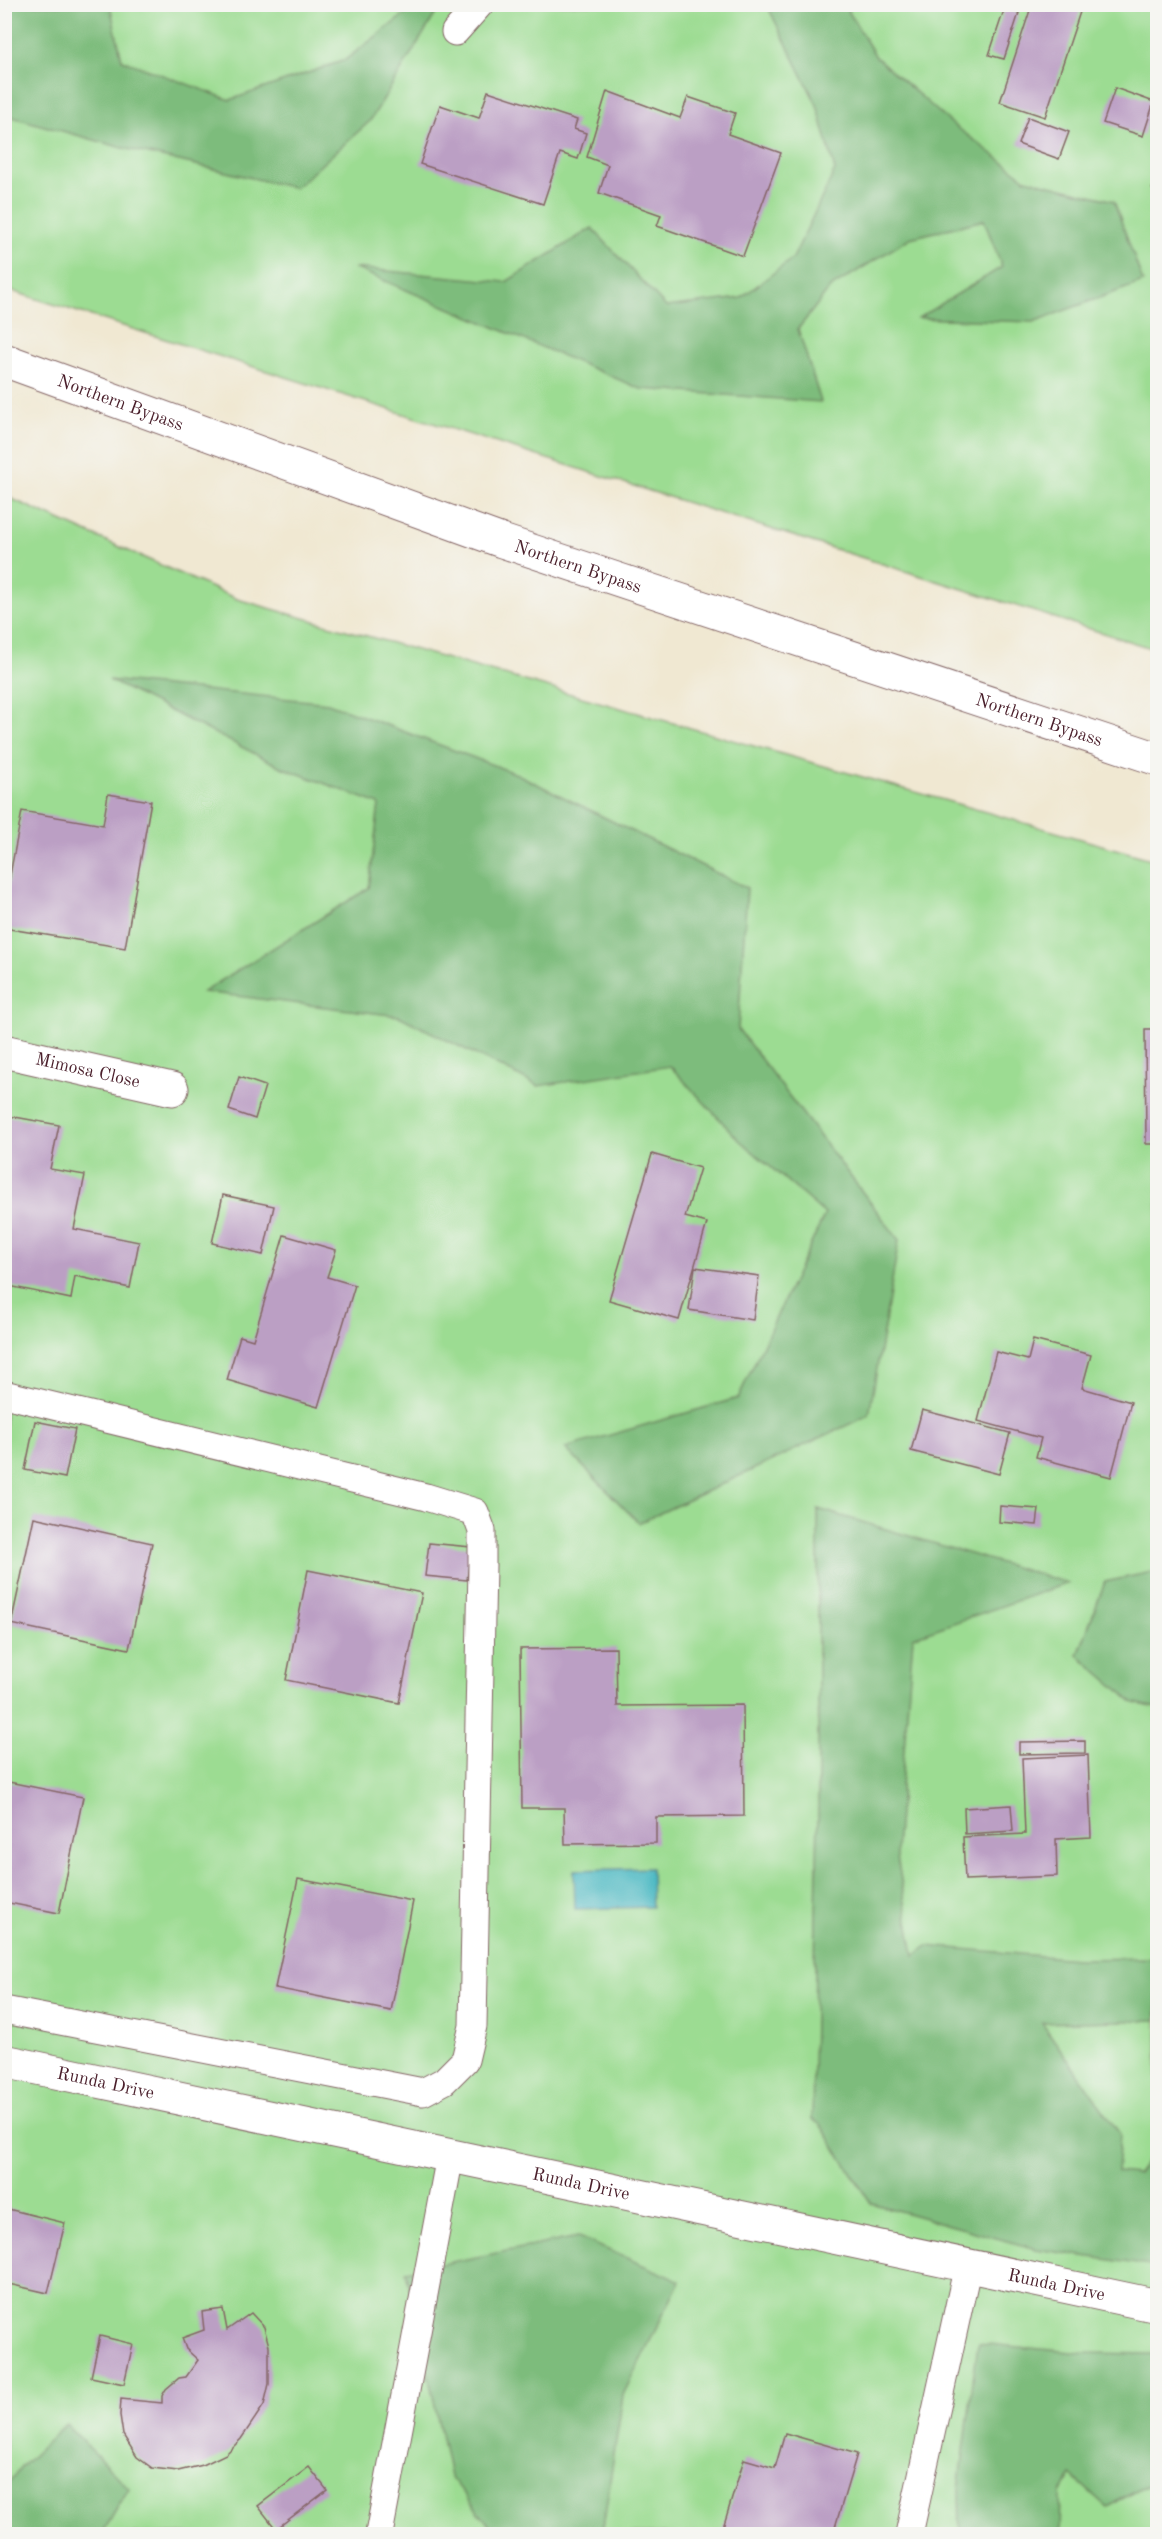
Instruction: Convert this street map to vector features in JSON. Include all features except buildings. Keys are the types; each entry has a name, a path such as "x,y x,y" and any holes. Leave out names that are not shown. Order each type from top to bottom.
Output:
{"street":[{"name":"Northern Bypass","path":"4,360 502,541 1158,759"},
{"name":"Mimosa Close","path":"4,1051 172,1089"},
{"name":"Runda Drive","path":"4,2061 1158,2306"}],"lane":[{"path":"455,32 480,4"},
{"path":"4,1394 426,1497 475,1512 482,1531 474,2026 465,2060 444,2080 423,2092 4,2010"},
{"path":"379,2535 450,2156"},
{"path":"909,2535 968,2265"}],"green space":[{"path":"844,4 876,57 950,122 1026,179 1114,201 1143,282 1033,322 918,318 1002,267 984,220 910,238 830,288 798,329 821,402 641,389 354,268 506,282 592,228 666,307 741,298 793,258 835,170 817,105 767,5"},
{"path":"4,5 110,5 122,60 230,100 345,60 417,5 441,5 370,121 295,188 119,147 5,115"},
{"path":"5,5 1157,5 1157,650 5,289"},
{"path":"5,496 237,599 1158,861 1157,2534 5,2534"},
{"path":"109,680 328,703 517,774 747,888 738,1029 899,1240 869,1415 639,1523 565,1448 738,1398 825,1214 738,1139 670,1066 538,1086 399,1016 203,992 369,888 379,804 281,767"},
{"path":"818,1509 1068,1583 913,1637 896,1851 914,1955 927,1946 1077,1959 1157,1958 1157,2020 1042,2023 1120,2134 1117,2172 1137,2174 1157,2146 1157,2267 1036,2249 871,2203 820,2124 812,2120 818,1814"},
{"path":"1158,1571 1157,1708 1134,1703 1078,1655 1105,1582"},
{"path":"578,2237 680,2281 623,2395 602,2534 496,2534 450,2476 406,2271"},
{"path":"978,2343 1082,2353 1157,2354 1157,2480 1107,2507 1071,2475 1061,2493 1060,2534 960,2534 959,2489"},
{"path":"66,2424 129,2488 102,2534 5,2534 5,2488 22,2466"}],"water":[{"path":"651,1868 652,1907 575,1909 574,1870"}]}
